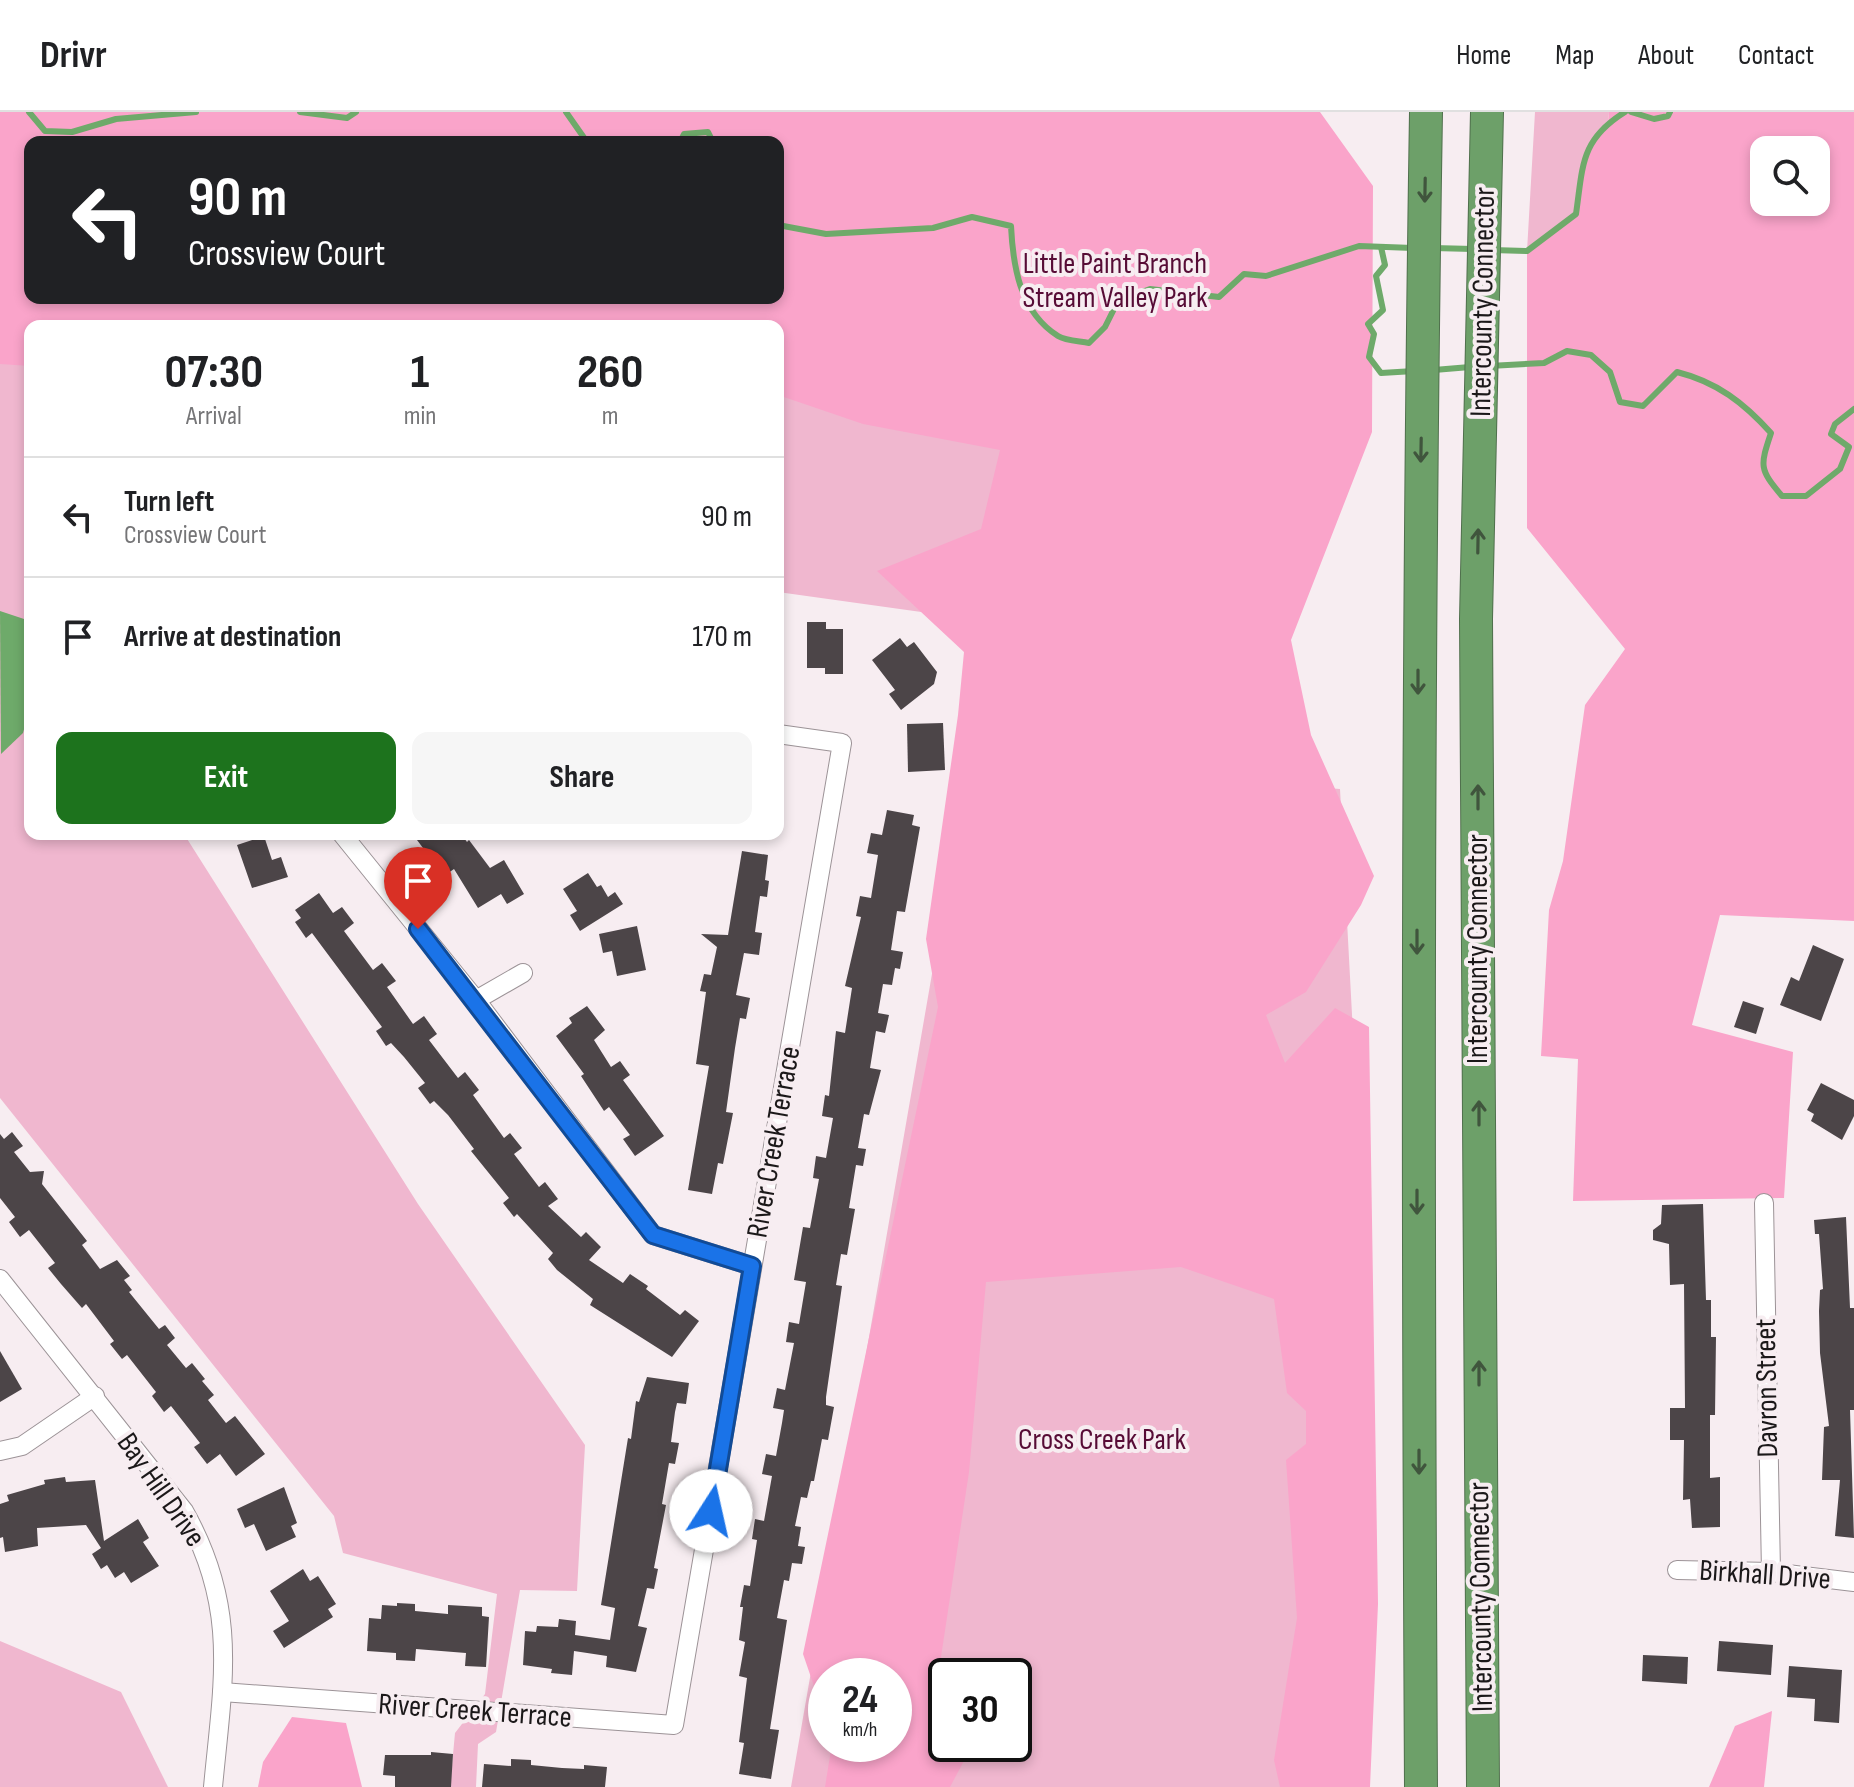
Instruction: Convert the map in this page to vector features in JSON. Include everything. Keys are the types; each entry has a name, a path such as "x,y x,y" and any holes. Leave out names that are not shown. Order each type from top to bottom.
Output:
{"highway":[{"name":"Intercounty Connector","path":"1421,1787 1418,604 1426,112"},
{"name":"Intercounty Connector","path":"1483,1787 1476,619 1487,114"}],"street":[{"name":"River Creek Terrace","path":"222,1692 674,1725 842,743 784,735"},
{"path":"347,840 476,1000 653,1235 752,1266"},
{"path":"476,1000 523,973"},
{"name":"Davron Street","path":"1764,1203 1771,1572"},
{"name":"Bay Hill Drive","path":"0,1279 184,1511 202,1542 222,1607 222,1692 213,1787"},
{"path":"0,1451 22,1446 95,1396"},
{"name":"Birkhall Drive","path":"1677,1570 1771,1572 1854,1582"}],"green space":[{"path":"0,112 1284,112 1276,784 1340,789 1363,1221 1288,1787 791,1787 808,1689 808,1762 912,1762 912,1658 813,1658 993,622 784,593 784,320 24,320 24,840 188,840 418,1204 585,1445 577,1591 520,1590 496,1732 478,1744 476,1787 450,1787 455,1733 485,1694 497,1594 343,1553 334,1516 0,1098 0,271 24,293 24,304 784,304 784,136 24,136"},
{"name":"Little Paint Branch Stream Valley Park","path":"0,112 1320,112 1373,186 1372,432 1291,640 1311,735 1374,876 1361,905 1306,992 1266,1015 1285,1063 1335,1008 1369,1027 1378,1604 1370,1787 1280,1787 1274,1760 1297,1618 1286,1460 1306,1444 1306,1411 1287,1393 1274,1299 1181,1267 986,1282 969,1472 942,1658 928,1658 928,1762 963,1762 950,1787 825,1787 829,1762 912,1762 912,1658 808,1658 808,1669 803,1654 938,1007 926,939 964,652 877,571 981,529 1000,450 863,424 784,397 784,320 24,320 24,366 0,364"},
{"path":"1535,112 1609,112 1608,123 1585,152 1576,214 1527,251"},
{"path":"1609,112 1854,112 1854,921 1720,915 1692,1025 1793,1052 1784,1198 1573,1201 1578,1059 1541,1056 1549,910 1563,861 1585,705 1625,649 1527,528 1527,251 1576,214 1585,152 1608,123"},
{"path":"0,1641 121,1692 168,1787 0,1787"},
{"path":"1772,1711 1764,1787 1709,1787 1735,1726"},
{"path":"292,1717 346,1723 362,1787 258,1787 263,1762"}],"shaded area":[{"path":"0,611 24,619 24,729 1,754"}],"building":[{"path":"807,622 826,622 826,629 843,629 843,674 825,674 825,668 807,668"},
{"path":"900,638 907,647 914,642 937,672 934,684 901,710 889,694 895,690 872,660"},
{"path":"943,723 945,770 908,772 907,724"},
{"path":"887,810 914,815 912,825 920,827 905,912 897,911 891,950 903,952 900,969 895,968 892,985 883,984 878,1013 889,1015 885,1033 876,1031 870,1068 881,1070 869,1115 864,1114 858,1148 866,1149 863,1166 856,1165 849,1208 855,1209 847,1255 841,1254 836,1285 842,1286 826,1397 826,1405 834,1407 828,1440 822,1439 814,1481 811,1481 807,1498 801,1497 795,1526 801,1527 798,1546 805,1547 802,1564 792,1563 789,1581 784,1580 777,1618 787,1620 770,1729 779,1730 771,1779 739,1774 744,1743 739,1742 747,1678 739,1676 745,1642 739,1640 743,1607 740,1607 744,1585 750,1586 757,1540 752,1539 755,1519 764,1521 772,1476 762,1474 766,1454 776,1456 782,1423 784,1410 773,1408 777,1388 785,1390 794,1343 786,1342 789,1322 799,1324 806,1282 794,1280 803,1227 810,1228 819,1179 813,1178 816,1156 826,1158 833,1118 822,1116 825,1095 829,1096 836,1031 845,1033 852,988 845,986 861,917 856,916 860,896 871,898 878,855 867,853 871,833 882,835"},
{"path":"265,840 272,860 281,857 288,877 252,888 237,845"},
{"path":"417,840 469,840 490,868 504,860 524,894 507,904 501,894 478,908 454,869 438,880 426,864 432,860"},
{"path":"742,851 768,855 765,880 769,881 767,897 760,896 755,932 762,933 759,955 744,953 736,995 750,998 746,1019 740,1018 726,1112 733,1113 723,1164 718,1163 712,1194 688,1190 709,1066 696,1064 706,992 700,991 704,974 711,975 717,947 701,934 728,935"},
{"path":"588,873 608,897 615,892 623,904 580,931 570,915 577,911 563,889"},
{"path":"319,893 333,913 342,907 354,923 344,931 373,970 382,963 396,981 387,987 413,1024 424,1016 437,1034 429,1040 458,1078 465,1072 479,1090 473,1095 504,1138 510,1133 522,1148 514,1154 539,1187 545,1182 558,1199 548,1206 581,1237 586,1232 601,1247 589,1260 623,1283 630,1274 680,1315 685,1310 699,1321 672,1357 590,1305 593,1299 557,1270 548,1259 553,1253 503,1203 509,1198 471,1151 474,1149 448,1115 434,1101 430,1104 418,1088 425,1083 391,1043 386,1046 376,1031 382,1027 312,933 306,938 295,922 301,918 295,910"},
{"path":"637,926 646,970 617,976 612,951 603,953 599,934"},
{"path":"1813,945 1844,959 1821,1021 1780,1005 1791,977 1799,981"},
{"path":"1743,1001 1764,1008 1756,1034 1734,1027"},
{"path":"587,1006 605,1030 594,1040 611,1067 620,1061 630,1075 623,1080 664,1136 635,1156 623,1139 630,1135 609,1107 604,1111 581,1076 584,1074 556,1036 572,1023 569,1018"},
{"path":"1821,1083 1854,1100 1854,1116 1842,1140 1811,1121 1814,1114 1807,1110"},
{"path":"12,1132 23,1146 14,1152 30,1172 44,1171 42,1184 87,1241 82,1245 100,1269 117,1260 130,1276 124,1280 132,1290 129,1292 159,1329 165,1325 175,1338 167,1345 186,1368 192,1363 205,1379 202,1381 214,1395 208,1400 226,1423 235,1416 265,1454 236,1476 220,1454 207,1464 194,1447 200,1443 171,1406 164,1412 152,1396 156,1392 127,1355 122,1359 110,1344 114,1341 86,1304 82,1308 48,1268 55,1263 29,1230 20,1237 9,1222 15,1217 0,1198 0,1134 4,1139"},
{"path":"1703,1204 1706,1300 1711,1300 1711,1337 1716,1337 1715,1415 1710,1415 1710,1478 1720,1477 1720,1527 1692,1528 1690,1499 1683,1500 1684,1440 1670,1440 1670,1408 1685,1408 1684,1284 1670,1285 1669,1244 1653,1240 1653,1230 1661,1224 1662,1205"},
{"path":"1846,1217 1850,1308 1854,1308 1854,1410 1850,1410 1854,1538 1835,1536 1840,1480 1822,1480 1824,1427 1829,1426 1820,1353 1819,1311 1820,1290 1823,1289 1819,1234 1815,1234 1814,1220"},
{"path":"0,1351 22,1389 0,1402"},
{"path":"647,1377 689,1383 686,1404 677,1403 675,1412 671,1442 679,1443 675,1464 669,1463 662,1504 666,1505 654,1568 658,1569 654,1589 647,1588 638,1626 647,1628 636,1672 606,1667 607,1656 574,1651 572,1675 523,1665 525,1631 536,1632 537,1626 558,1627 559,1619 576,1621 575,1635 610,1640 615,1608 601,1605 628,1438 631,1439 636,1401 639,1402"},
{"path":"65,1477 66,1482 95,1480 104,1541 138,1519 149,1538 143,1542 159,1566 131,1583 124,1572 115,1578 107,1565 101,1569 92,1554 101,1548 86,1525 37,1528 38,1546 5,1552 3,1537 0,1538 0,1504 9,1501 7,1495 45,1484 44,1480"},
{"path":"284,1487 297,1523 291,1526 296,1537 266,1551 254,1524 245,1528 237,1509"},
{"path":"303,1569 310,1581 318,1576 336,1604 328,1609 333,1617 284,1648 273,1631 289,1621 270,1591"},
{"path":"397,1603 415,1604 415,1611 448,1614 448,1605 482,1607 482,1616 489,1617 486,1667 465,1666 466,1653 416,1649 415,1661 396,1660 396,1653 367,1651 369,1618 381,1619 382,1605 397,1606"},
{"path":"1719,1641 1773,1645 1771,1675 1717,1671"},
{"path":"1643,1655 1688,1657 1687,1684 1642,1681"},
{"path":"1789,1666 1842,1670 1839,1723 1814,1721 1815,1699 1787,1697"},
{"path":"431,1752 453,1754 451,1787 395,1787 395,1776 383,1775 385,1755 431,1755"},
{"path":"511,1759 531,1760 531,1765 562,1768 584,1769 584,1765 607,1767 605,1787 482,1787 484,1764 511,1766"}],"waterway":[{"path":"29,112 45,131 72,132 116,119 196,112"},
{"path":"300,112 347,118 356,112"},
{"path":"566,112 583,136"},
{"path":"1492,250 1527,251 1576,214 1586,156 1599,133 1625,112"},
{"path":"1631,112 1654,119 1668,116 1670,112"},
{"path":"683,136 708,132 710,136"},
{"path":"784,226 826,234 933,228 972,217 1011,226 1021,287 1035,314 1058,336 1089,343 1105,327 1118,301 1150,289 1219,297 1244,274 1266,276 1359,246 1413,248"},
{"path":"1381,247 1385,265 1376,276 1383,310 1368,324 1374,334 1369,357 1381,373 1414,371"},
{"path":"1433,248 1473,249"},
{"path":"1489,366 1544,363 1567,351 1591,355 1610,372 1620,402 1643,406 1677,372 1705,382 1740,403 1771,433 1764,467 1782,496 1806,496 1840,469 1849,447 1831,434 1835,424 1854,409"},
{"path":"1434,370 1470,367"}],"route":[{"path":"418,929 476,1000 653,1235 752,1266 711,1511"}],"park label":[{"name":"Cross Creek Park","path":"1102,1440"}]}
